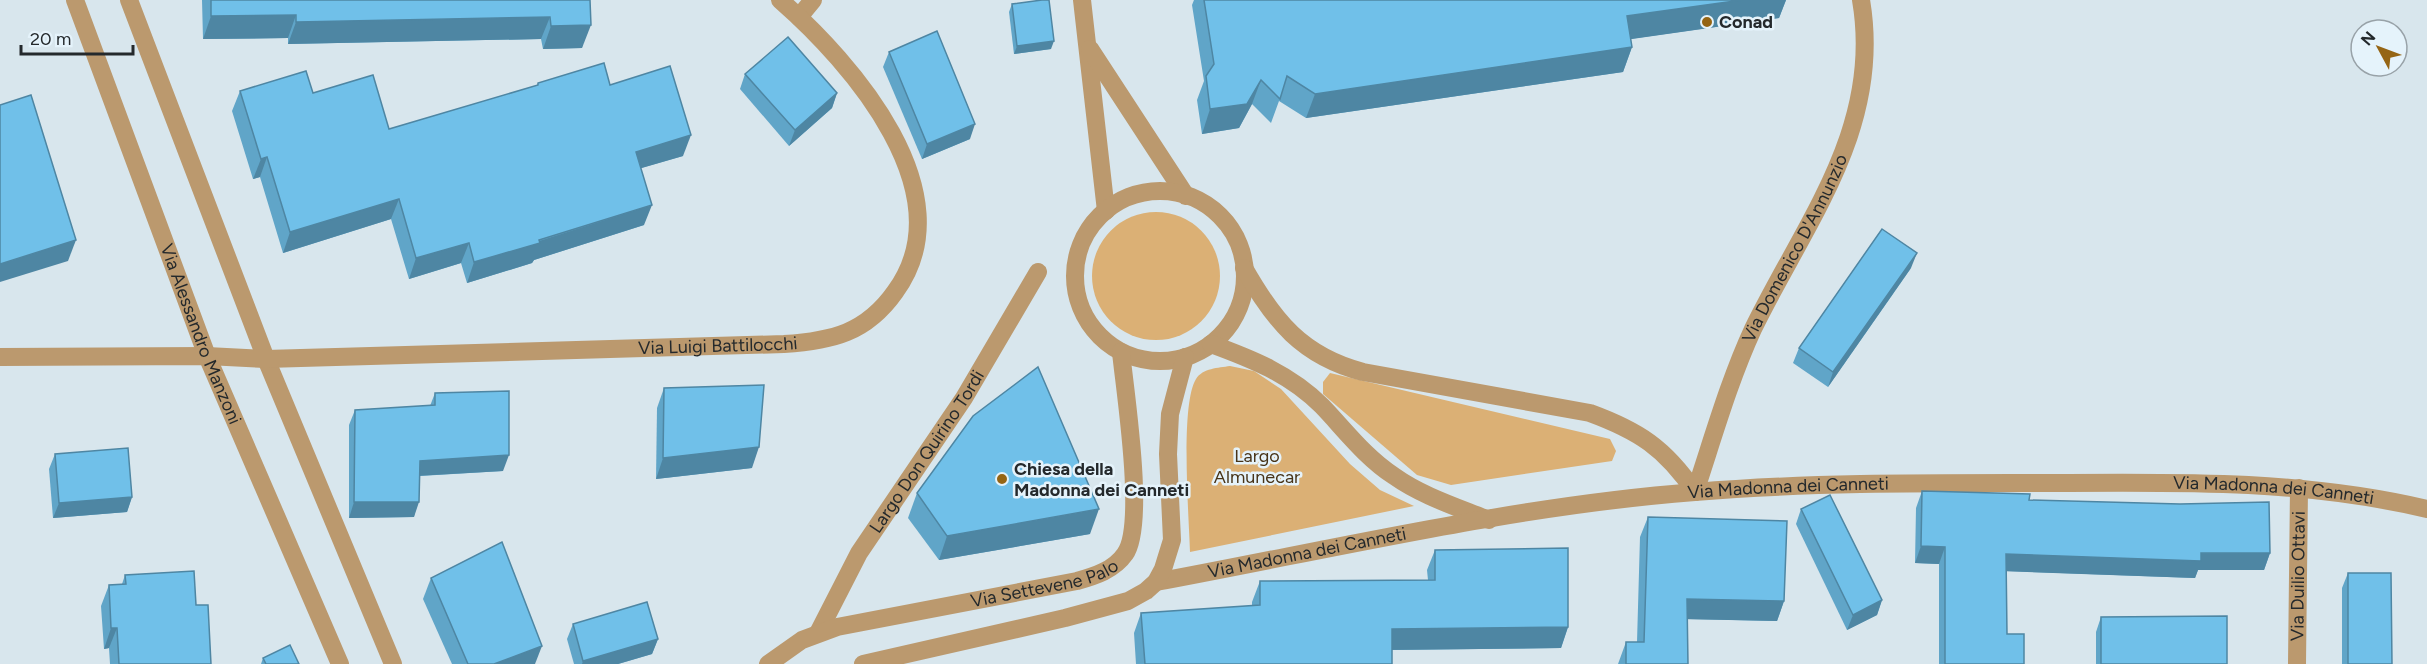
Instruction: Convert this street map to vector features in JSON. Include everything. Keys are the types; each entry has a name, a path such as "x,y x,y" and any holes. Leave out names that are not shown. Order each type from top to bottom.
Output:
{"street":[{"name":"Via Alessandro Manzoni","path":"75,0 207,356 340,664"},
{"path":"129,0 266,359 393,664"},
{"name":"Via Luigi Battilocchi","path":"0,357 207,356 266,359 802,343 826,339 862,327 891,298 909,269 918,228 914,193 896,141 875,105 841,60 799,16 780,0"},
{"path":"799,16 813,0"},
{"path":"1082,0 1106,211"},
{"name":"Via Domenico D'Annunzio","path":"1695,492 1753,330 1820,205 1849,138 1864,71 1866,51 1861,0"},
{"path":"1088,45 1186,196"},
{"path":"1155,191 1186,196 1210,208 1223,219 1241,250 1244,289 1236,312 1211,344 1185,357 1149,360 1121,352 1101,337 1085,317 1075,279 1080,247 1092,226 1116,203 1139,194 1155,191"},
{"path":"1244,267 1278,321 1302,343 1331,361 1363,372 1590,413 1625,427 1652,442 1672,461 1695,492"},
{"name":"Largo Don Quirino Tordi","path":"818,633 859,553 964,398 1038,272"},
{"path":"1211,344 1252,358 1292,381 1321,406 1370,457 1393,476 1425,493 1489,520"},
{"name":"Via Settevene Palo","path":"768,664 789,647 818,633 870,618 1077,581 1105,571 1118,562 1132,540 1134,501 1121,352"},
{"path":"862,664 887,661 1128,601 1146,591 1156,582 1169,554 1172,540 1168,434 1174,396 1185,357"},
{"name":"Via Madonna dei Canneti","path":"1156,582 1489,520 1695,492 1949,483 2196,482 2299,488 2427,509"},
{"name":"Via Duilio Ottavi","path":"2297,664 2299,488"}],"green space":[{"path":"1156,212 1180,217 1201,231 1215,252 1220,276 1215,300 1201,321 1180,335 1156,340 1132,335 1111,321 1097,300 1092,276 1097,252 1111,231 1132,217"},
{"name":"Largo Almunecar","path":"1230,366 1254,371 1281,389 1350,464 1380,490 1414,506 1190,552 1187,436 1191,392 1199,375 1211,369"},
{"name":"Largo Almunecar","path":"1330,373 1610,439 1616,451 1612,461 1451,485 1417,475 1323,394 1323,382"}],"building":[{"path":"211,0 590,0 591,25 551,26 550,17 296,22 296,15 211,16"},
{"path":"1049,0 1054,41 1017,46 1012,4"},
{"path":"1204,0 1742,0 1627,16 1632,47 1315,94 1287,76 1280,99 1261,80 1247,104 1210,109 1206,76 1214,64"},
{"path":"937,31 975,124 927,144 889,52"},
{"path":"788,37 837,93 795,130 745,74"},
{"path":"604,63 610,85 670,66 691,135 636,152 652,205 539,240 540,243 474,262 469,243 416,258 399,199 290,232 267,157 261,159 240,91 306,71 313,93 373,75 389,129"},
{"path":"31,95 76,240 0,264 0,105"},
{"path":"1882,229 1917,253 1833,372 1799,348"},
{"name":"Chiesa della Madonna dei Canneti","path":"1038,367 1099,509 947,536 917,493 973,416"},
{"path":"764,385 759,447 663,458 664,388"},
{"path":"509,391 509,455 420,461 419,502 354,502 355,410 435,405 435,393"},
{"path":"128,448 132,497 59,503 55,454"},
{"path":"1922,491 2030,494 2029,500 2180,504 2269,502 2270,553 2201,553 2201,561 2006,554 2007,634 2024,634 2024,664 1945,664 1945,547 1921,546"},
{"path":"1830,495 1882,600 1853,615 1801,509"},
{"path":"1648,517 1787,521 1784,601 1687,599 1688,664 1626,664 1626,642 1644,642"},
{"path":"502,542 542,646 494,664 468,664 431,578"},
{"path":"1568,548 1568,627 1392,629 1392,664 1145,664 1141,613 1260,605 1260,581 1435,580 1435,550"},
{"path":"194,571 196,605 208,605 211,664 119,664 117,628 111,628 109,585 126,584 125,575"},
{"path":"2348,573 2391,573 2392,664 2348,664"},
{"path":"647,602 658,639 583,661 573,624"},
{"path":"2227,616 2227,664 2101,664 2101,617"},
{"path":"290,645 299,664 266,664 263,658"}],"place":[{"name":"Conad","path":"1707,22"},
{"name":"Chiesa della Madonna dei Canneti","path":"1002,479"}]}
